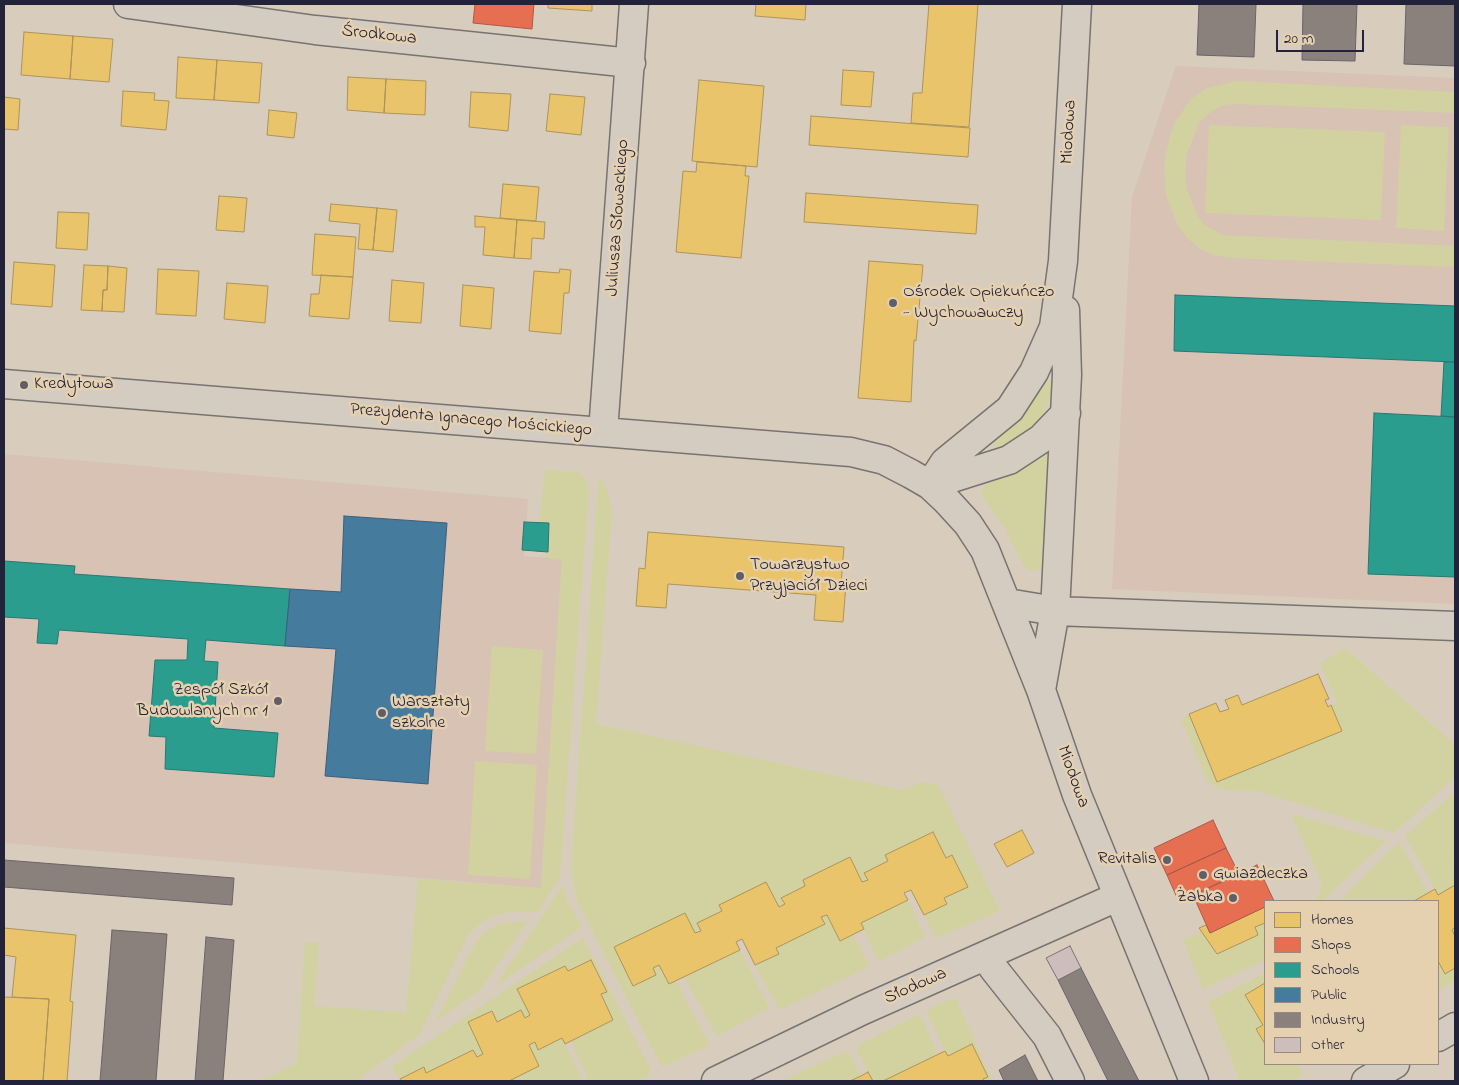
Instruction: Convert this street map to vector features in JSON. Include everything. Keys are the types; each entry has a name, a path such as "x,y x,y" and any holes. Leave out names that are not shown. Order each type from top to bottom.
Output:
{"street":[{"name":"Środkowa","path":"128,4 315,30 630,63"},
{"name":"Juliusza Słowackiego","path":"603,432 634,4"},
{"name":"Miodowa","path":"1063,261 1077,4"},
{"path":"1041,690 1055,610 1066,413 1067,375 1063,261"},
{"path":"930,485 945,462 1010,409 1034,372 1054,327 1063,261"},
{"name":"Prezydenta Ignacego Mościckiego","path":"4,384 851,452 884,460 930,485"},
{"path":"930,485 1009,460 1041,439 1066,413"},
{"name":"Miodowa","path":"930,485 968,524 977,538 1008,604 1041,690 1077,794 1194,1081"},
{"path":"1008,604 1055,610 1455,626"},
{"name":"Słodowa","path":"716,1081 863,1010 1118,896"},
{"path":"985,956 1047,1036 1070,1081"},
{"path":"1439,1036 1455,1027"},
{"path":"1366,1081 1393,1065"}],"shaded area":[{"path":"1176,66 1455,78 1455,604 1112,589 1132,197"},
{"name":"Zespół Szkół Budowlanych nr 1","path":"4,454 528,499 524,556 562,559 541,888 4,843"}],"green space":[{"path":"1237,81 1455,92 1455,113 1224,105 1213,110 1199,123 1187,154 1185,176 1187,189 1197,215 1204,224 1222,235 1455,246 1455,267 1229,258 1213,255 1200,249 1188,239 1178,226 1166,196 1164,165 1170,135 1175,122 1191,99 1207,88"},
{"path":"1209,125 1385,132 1381,220 1205,213"},
{"path":"1401,125 1449,127 1444,231 1396,228"},
{"path":"1048,381 1054,381 1053,389 1044,413 1032,429 1002,448 995,447 993,438 1023,414"},
{"path":"1048,451 1044,562 1039,569 1031,571 1024,567 1005,528 981,495 988,479 1029,465"},
{"path":"545,470 579,472 589,485 560,877 538,912 510,912 493,916 482,922 468,935 419,1035 355,1081 261,1081 297,1063 305,942 319,942 314,1006 406,1012 418,879 541,888 562,560 546,558 549,523 539,522"},
{"path":"599,475 608,493 612,509 596,724 902,790 924,782 938,784 1000,911 936,938 924,915 946,904 944,898 952,855 946,858 933,832 886,855 888,861 865,873 868,880 862,882 850,857 803,880 805,886 782,897 785,904 779,907 719,905 722,911 695,933 685,913 614,948 656,975 653,968 659,965 669,984 676,981 710,1045 662,1067 577,901 571,869"},
{"path":"492,646 543,650 536,754 485,751"},
{"path":"1345,648 1455,745 1455,777 1394,833 1257,791 1232,791 1216,787 1207,780 1181,719 1189,714 1217,782 1341,732 1331,705 1337,703 1320,663"},
{"path":"475,761 537,765 530,879 468,875"},
{"path":"1455,792 1455,853 1453,854 1455,885 1438,895 1405,836"},
{"path":"1291,814 1386,841 1323,900 1316,900 1320,893 1322,883"},
{"path":"1399,842 1428,893 1416,900 1341,900"},
{"path":"563,885 567,901 582,927 495,986"},
{"path":"908,900 925,937 879,961 861,923"},
{"path":"827,915 840,941 853,934 870,966 780,1010 755,966 779,954 776,948 824,925 821,917"},
{"path":"528,921 480,990 435,1022 475,944 481,936 498,924"},
{"path":"1264,923 1264,960 1203,989 1183,940 1202,932 1217,954 1258,935 1255,927"},
{"path":"583,938 651,1070 648,1077 639,1081 589,1081 571,1041 613,1020 601,994 607,991 591,960 568,971 565,966 517,989 530,1015 525,1018 520,1010 497,1022 491,1011 468,1022 483,1054 477,1057 473,1050 426,1073 423,1067 400,1079 391,1067"},
{"path":"740,950 769,1008 717,1036 684,977"},
{"path":"1439,963 1445,974 1455,968 1455,980 1439,990"},
{"path":"1264,974 1264,984 1245,995 1263,1025 1256,1029 1264,1042 1264,1065 1298,1065 1303,1075 1292,1081 1240,1081 1208,1002"},
{"path":"953,998 957,1001 992,1081 984,1081 983,1079 988,1077 972,1044 948,1056 945,1051 928,1014 930,1008"},
{"path":"917,1015 922,1019 938,1054 883,1081 873,1081 857,1051 860,1044"},
{"path":"562,1038 583,1081 509,1081 539,1066 529,1045 535,1042 539,1050"},
{"path":"845,1051 850,1054 861,1076 850,1081 781,1081"}],"building: Homes":[{"path":"548,4 592,4 592,11 548,8"},
{"path":"756,4 806,4 805,20 755,16"},
{"path":"929,4 978,4 969,127 911,123 913,93 922,93"},
{"path":"24,32 73,36 70,79 21,75"},
{"path":"73,36 113,39 109,82 70,79"},
{"path":"178,57 217,60 214,100 176,98"},
{"path":"217,60 262,63 259,103 214,100"},
{"path":"843,70 874,72 871,107 841,105"},
{"path":"348,77 386,79 384,113 347,110"},
{"path":"386,79 426,81 425,115 384,113"},
{"path":"699,80 764,86 757,167 692,161"},
{"path":"123,91 155,93 154,100 169,101 166,130 121,126"},
{"path":"471,92 511,94 508,131 469,127"},
{"path":"550,94 585,97 581,135 546,131"},
{"path":"4,97 20,99 18,130 4,129"},
{"path":"269,110 297,113 294,138 267,135"},
{"path":"811,116 970,128 968,157 809,145"},
{"path":"697,162 746,166 745,176 749,176 741,258 676,252 683,171 696,172"},
{"path":"503,184 539,187 536,221 500,218"},
{"path":"806,193 978,205 976,234 804,222"},
{"path":"219,196 247,198 244,232 216,230"},
{"path":"331,204 377,208 373,250 358,249 360,224 329,221"},
{"path":"377,208 397,210 393,252 373,250"},
{"path":"58,212 89,213 87,250 56,248"},
{"path":"475,216 517,220 514,258 483,255 485,227 475,227"},
{"path":"517,220 545,222 544,239 532,238 531,259 514,258"},
{"path":"315,234 356,237 353,277 312,275"},
{"name":"Ośrodek Opiekuńczo - Wychowawczy","path":"869,261 923,265 916,341 914,340 911,402 858,398"},
{"path":"14,262 55,265 52,307 11,304"},
{"path":"84,265 108,266 107,290 103,290 102,311 81,310"},
{"path":"108,266 127,268 124,312 102,311 103,290 107,290"},
{"path":"158,269 199,271 196,316 156,314"},
{"path":"560,269 571,270 569,293 564,293 561,334 529,331 534,271 559,273"},
{"path":"321,275 353,277 349,319 309,316 311,294 319,294"},
{"path":"392,280 424,283 421,323 389,321"},
{"path":"227,283 268,286 265,323 224,319"},
{"path":"463,285 494,288 491,329 460,326"},
{"name":"Towarzystwo Przyjaciół Dzieci","path":"648,532 844,547 841,584 846,584 843,622 814,620 816,595 668,584 666,608 636,606 639,568 645,569"},
{"path":"1318,674 1329,699 1325,700 1328,707 1331,705 1342,731 1217,782 1189,714 1216,703 1220,712 1229,709 1225,700 1238,695 1242,705"},
{"path":"1022,830 1034,853 1007,867 994,844"},
{"path":"933,832 946,858 952,855 968,887 944,898 947,904 924,915 911,890 904,893 908,900 861,923 864,929 840,941 827,915 821,917 825,924 776,948 779,954 755,965 742,939 736,942 740,950 669,984 659,965 653,968 656,975 633,986 614,947 685,913 695,933 701,931 697,923 722,911 719,905 766,882 779,907 785,904 781,898 805,886 803,880 850,857 862,882 868,880 864,873 888,861 885,855"},
{"path":"1455,885 1455,927 1452,930 1455,936 1455,968 1445,974 1439,963 1439,900 1416,900 1435,889 1438,895"},
{"path":"1264,907 1264,923 1255,927 1258,935 1217,954 1199,928 1206,925 1210,933"},
{"path":"4,928 76,935 70,1001 73,1002 67,1081 43,1081 49,999 12,997 16,957 4,955"},
{"path":"591,960 607,992 601,994 613,1020 565,1044 562,1038 538,1050 535,1042 529,1045 539,1066 509,1081 401,1081 400,1079 424,1067 426,1073 473,1050 477,1057 483,1054 468,1022 492,1011 497,1022 521,1010 525,1018 530,1015 517,989 565,966 568,971"},
{"path":"1264,984 1264,1042 1256,1029 1263,1025 1245,995"},
{"path":"4,997 49,999 43,1081 4,1081"},
{"path":"972,1044 988,1077 983,1079 984,1081 883,1081 945,1051 948,1056"},
{"path":"868,1072 873,1081 850,1081 861,1076"}],"building: Shops":[{"path":"475,4 534,4 532,29 473,23"},
{"path":"1213,820 1226,848 1167,875 1154,848"},
{"name":"Gwiazdeczka","path":"1226,848 1239,874 1179,902 1167,875"},
{"name":"Żabka","path":"1257,865 1274,900 1264,900 1264,907 1210,933 1193,895"}],"building: Schools":[{"path":"1175,295 1455,306 1455,362 1174,351"},
{"path":"1444,362 1455,362 1455,417 1441,416"},
{"path":"1374,413 1455,417 1455,577 1368,574"},
{"path":"524,522 549,523 548,552 522,550"},
{"path":"4,561 75,566 74,574 290,589 285,646 206,640 204,661 218,662 214,728 278,733 274,777 165,769 166,737 149,736 155,660 187,660 188,639 59,630 57,644 37,643 39,619 4,617"}],"building: Public":[{"name":"Warsztaty szkolne","path":"344,516 447,523 428,784 325,776 336,649 285,646 290,589 341,592"}],"building: Industry":[{"path":"1199,4 1256,4 1254,57 1197,55"},
{"path":"1303,4 1357,4 1355,61 1302,60"},
{"path":"1406,4 1455,4 1455,66 1404,64"},
{"path":"4,860 234,878 232,905 4,887"},
{"path":"112,930 167,934 156,1081 100,1081"},
{"path":"206,937 234,940 223,1081 195,1081"},
{"path":"1081,968 1139,1081 1108,1081 1058,980"},
{"path":"1025,1055 1038,1081 1004,1081 999,1070"}],"building: Other":[{"path":"1070,946 1081,968 1058,980 1046,958"}],"place":[{"name":"Ośrodek Opiekuńczo - Wychowawczy","path":"893,303"},
{"name":"Kredytowa","path":"24,385"},
{"name":"Towarzystwo Przyjaciół Dzieci","path":"740,576"},
{"name":"Zespół Szkół Budowlanych nr 1","path":"278,701"},
{"name":"Warsztaty szkolne","path":"382,713"},
{"name":"Revitalis","path":"1167,860"},
{"name":"Gwiazdeczka","path":"1203,875"},
{"name":"Żabka","path":"1233,898"}]}
